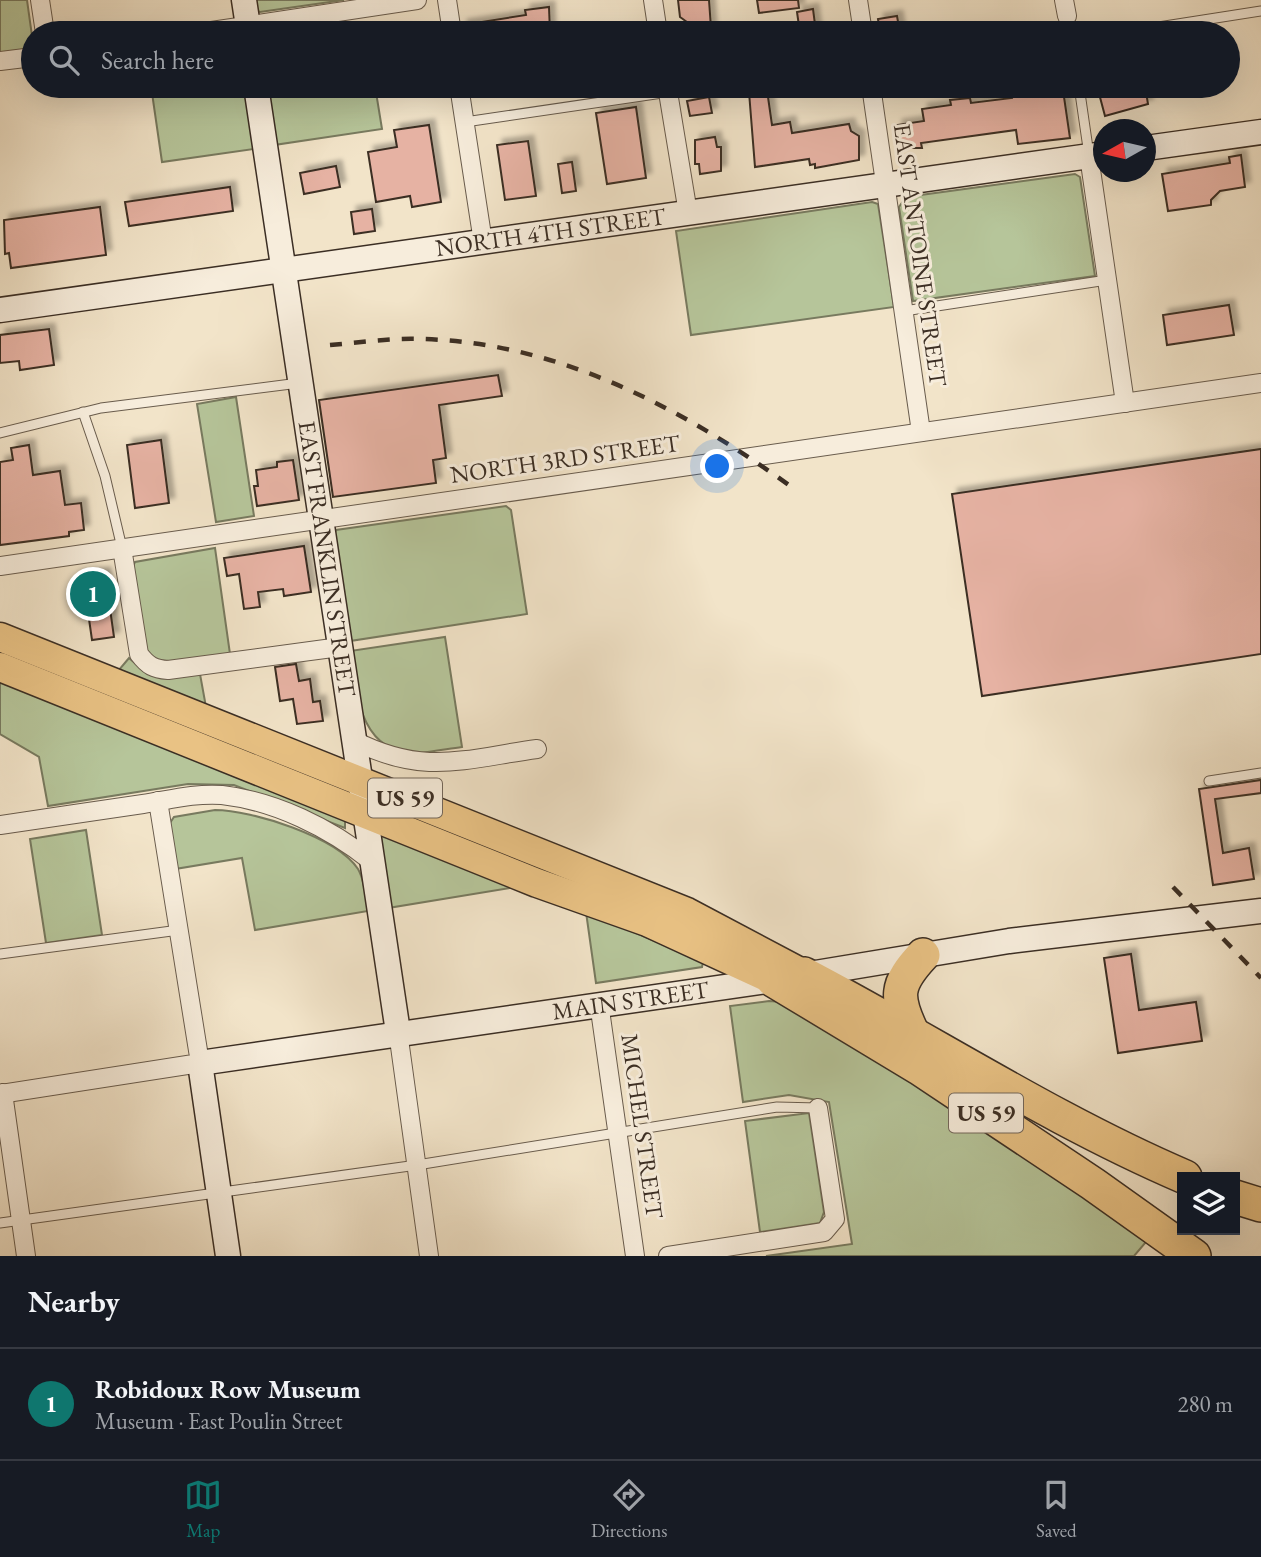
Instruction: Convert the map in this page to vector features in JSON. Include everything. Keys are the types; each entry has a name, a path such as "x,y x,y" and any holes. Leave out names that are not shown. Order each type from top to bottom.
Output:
{"highway":[{"path":"913,1034 902,1013 901,991 904,975 923,955"},
{"name":"US 59","path":"788,977 913,1034 1021,1098 1114,1147 1177,1174"},
{"name":"US 59","path":"788,977 1194,1256"},
{"path":"1240,1199 1261,1205"}],"main road":[{"name":"US 59","path":"0,637 687,912 788,977"},
{"name":"US 59","path":"0,667 537,883 788,977"}],"street":[{"path":"40,0 43,21"},
{"path":"244,0 247,21"},
{"path":"299,21 417,0"},
{"path":"447,0 450,21"},
{"path":"653,0 656,21"},
{"path":"858,0 861,21"},
{"path":"0,61 21,58"},
{"name":"EAST FRANKLIN STREET","path":"258,98 398,1032"},
{"path":"461,98 483,242"},
{"path":"669,98 688,213"},
{"name":"EAST ANTOINE STREET","path":"873,98 921,432"},
{"path":"1156,147 1261,132"},
{"name":"NORTH 4TH STREET","path":"0,310 1093,155"},
{"path":"1098,182 1107,280 1125,402"},
{"name":"NORTH 3RD STREET","path":"0,566 1261,383"},
{"path":"122,548 139,654 147,665 168,670 340,647"},
{"path":"355,741 401,761 426,764 537,749"},
{"path":"0,825 158,802 183,795 244,799 314,824 350,844 371,861"},
{"path":"158,802 228,1256"},
{"name":"MAIN STREET","path":"1,1093 923,955 1261,911"},
{"name":"MICHEL STREET","path":"599,1003 635,1256"},
{"path":"398,1032 429,1256"},
{"path":"1,1093 26,1256"},
{"path":"668,1256 824,1232 832,1227 835,1219 818,1108"}],"lane":[{"path":"1196,21 1261,11"},
{"path":"465,122 613,98"},
{"path":"1082,98 1093,143"},
{"path":"904,312 1107,280"},
{"path":"0,433 83,412 301,383"},
{"path":"83,412 105,476 122,548"},
{"path":"1209,781 1261,773"},
{"path":"0,954 179,930"},
{"path":"0,1223 417,1165 778,1107 818,1108"}],"green space":[{"path":"0,0 27,0 30,21 21,21 21,51 0,55"},
{"path":"250,0 344,0 260,12 254,10"},
{"path":"153,98 247,98 254,149 162,162"},
{"path":"267,98 377,98 382,129 274,145"},
{"path":"1075,174 1080,177 1095,276 913,301 899,207 906,197"},
{"path":"872,202 878,204 894,307 691,335 676,231"},
{"path":"236,397 254,516 216,522 197,404"},
{"path":"506,506 511,510 527,614 350,641 334,535 336,530"},
{"path":"215,548 230,654 166,662 153,660 145,650 132,568 135,562"},
{"path":"445,637 462,747 418,753 399,751 384,744 364,718 350,651"},
{"path":"129,658 146,670 162,675 200,674 206,707 118,671"},
{"path":"0,680 345,816 345,828 234,785 188,784 48,806 39,757 0,734"},
{"path":"215,810 271,820 332,846 358,869 364,884 368,911 255,930 242,858 175,869 168,826 174,817"},
{"path":"86,830 102,935 46,943 30,839"},
{"path":"381,832 516,887 388,908 378,838"},
{"path":"586,912 693,957 703,962 702,967 596,983"},
{"path":"782,1002 1042,1161 1146,1242 1134,1256 766,1256 852,1244 829,1102 789,1095 743,1102 730,1006"},
{"path":"809,1113 824,1212 820,1223 760,1232 745,1121"}],"building":[{"path":"678,0 709,0 710,21 686,21 680,17"},
{"path":"757,0 798,0 799,8 759,13"},
{"path":"549,7 550,21 488,21 526,15 525,10"},
{"path":"813,9 815,21 798,21 797,12"},
{"path":"897,16 898,21 878,21"},
{"path":"709,98 712,113 690,116 687,101"},
{"path":"749,98 768,98 772,125 790,122 792,133 849,124 851,131 859,136 859,160 815,168 815,164 810,165 809,159 755,167"},
{"path":"970,98 971,103 1012,98 1064,98 1070,138 1018,144 1016,130 921,143 922,148 900,148 897,125 924,121 922,109 951,105 950,100"},
{"path":"1100,98 1147,98 1148,104 1105,116"},
{"path":"636,107 646,178 607,184 596,113"},
{"path":"429,125 441,202 412,207 410,196 376,202 368,152 397,147 394,130"},
{"path":"715,137 717,147 721,147 721,171 700,174 699,164 695,164 695,140"},
{"path":"528,141 536,196 505,200 497,145"},
{"path":"1241,155 1245,187 1220,191 1211,200 1211,205 1168,211 1162,174 1230,163 1229,157"},
{"path":"572,162 576,191 562,193 558,164"},
{"path":"336,166 340,187 304,194 300,173"},
{"path":"230,187 233,211 129,226 125,202"},
{"path":"100,207 106,255 11,268 9,253 5,254 4,220"},
{"path":"372,209 375,231 354,234 351,212"},
{"path":"1229,305 1234,335 1167,345 1163,315"},
{"path":"49,329 54,365 20,370 19,361 0,363 0,335"},
{"path":"498,375 502,396 439,405 446,458 433,460 436,483 333,497 319,400"},
{"path":"161,440 169,503 135,508 127,445"},
{"path":"29,445 33,475 60,471 65,505 81,503 84,530 69,532 69,536 0,545 0,462 13,460 11,448"},
{"path":"1261,449 1261,654 982,696 952,494"},
{"path":"293,460 299,500 257,506 254,486 258,486 256,470 277,467 277,462"},
{"path":"304,546 311,592 284,596 283,589 258,592 260,607 244,609 239,574 227,576 224,558"},
{"path":"105,573 114,637 92,640 88,612 81,613 76,577"},
{"path":"296,664 299,681 310,679 313,702 320,701 323,721 297,724 293,699 280,701 275,667"},
{"path":"1261,780 1261,793 1215,799 1223,853 1249,848 1254,879 1213,885 1199,789"},
{"path":"1131,954 1139,1010 1196,1002 1202,1041 1118,1053 1104,958"}],"railway":[{"path":"330,345 399,339 453,341 506,349 558,363 657,403 704,429 793,488"},
{"path":"1173,887 1261,978"}],"place":[{"name":"Robidoux Row Museum","path":"93,594"}]}
